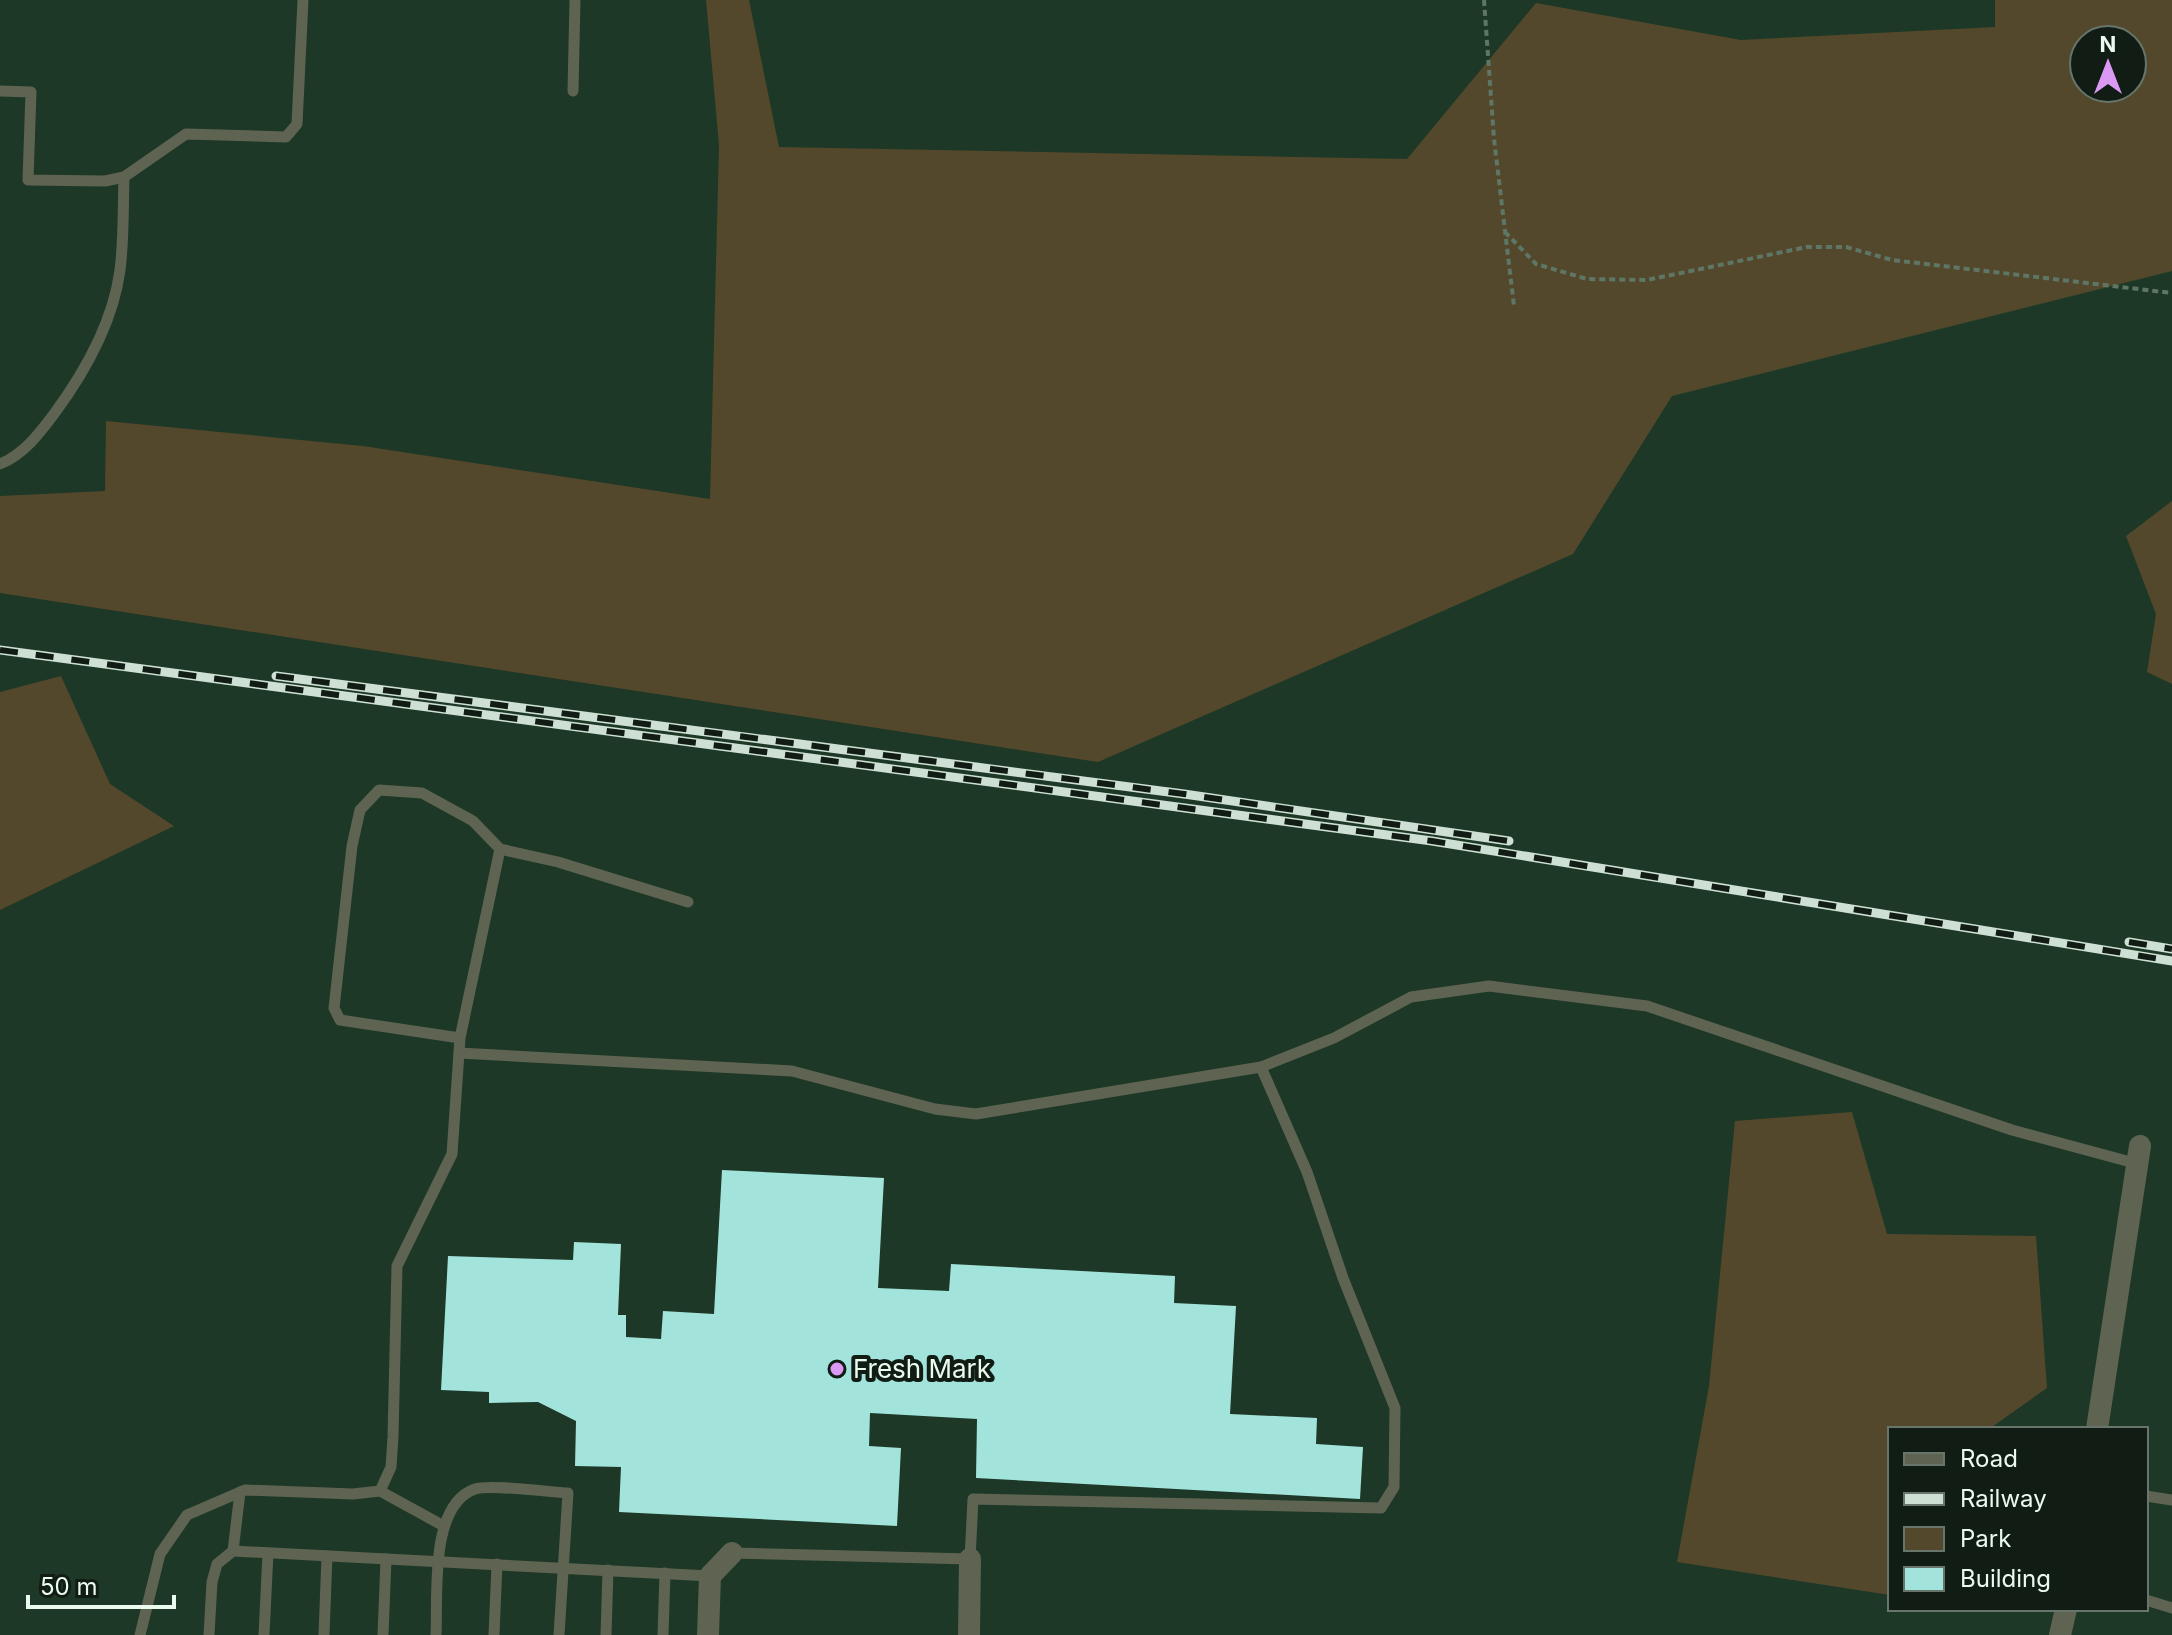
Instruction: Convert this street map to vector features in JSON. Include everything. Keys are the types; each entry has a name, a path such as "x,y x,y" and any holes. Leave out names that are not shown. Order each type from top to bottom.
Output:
{"street":[{"path":"2097,1427 2139,1155"},
{"path":"708,1635 710,1576 732,1553"},
{"path":"969,1635 970,1559"},
{"path":"2060,1635 2066,1611"}],"lane":[{"path":"0,91 31,92 28,180 105,181 124,177 186,134 286,137 297,124 303,0"},
{"path":"573,91 575,0"},
{"path":"0,464 16,458 43,428 78,381 104,330 120,271 124,177"},
{"path":"460,1038 337,1017 334,1008 352,846 360,810 379,790 422,793 473,821 500,849 558,862 688,902"},
{"path":"380,1491 391,1467 397,1266 452,1154 460,1038 500,849"},
{"path":"459,1053 792,1071 935,1109 976,1114 1261,1067 1334,1038 1411,997 1489,986 1647,1006 2012,1130 2139,1155"},
{"path":"732,1553 970,1559 973,1499 1381,1508 1390,1499 1394,1487 1395,1408 1343,1278 1307,1172 1261,1067"},
{"path":"436,1635 442,1525 459,1499 477,1488 568,1493 559,1635"},
{"path":"140,1635 160,1554 187,1515 240,1492 380,1491 442,1525"},
{"path":"233,1551 240,1492"},
{"path":"2148,1496 2172,1500"},
{"path":"209,1635 217,1564 233,1551 710,1576"},
{"path":"264,1635 268,1553"},
{"path":"324,1635 327,1556"},
{"path":"383,1635 386,1559"},
{"path":"494,1635 497,1564"},
{"path":"606,1635 608,1570"},
{"path":"663,1635 665,1573"},
{"path":"2148,1601 2172,1608"}],"path":[{"path":"1484,0 1514,306"},
{"path":"1505,232 1536,264 1587,279 1647,280 1807,247 1846,247 1892,260 2172,293"}],"green space":[{"path":"706,0 749,0 779,147 1407,159 1536,3 1741,40 1995,27 1995,0 2172,0 2172,271 1672,396 1573,554 1098,762 0,593 0,496 105,491 106,421 363,446 710,499 719,145"},
{"path":"2172,501 2172,684 2147,672 2156,614 2126,536"},
{"path":"61,676 110,784 174,826 0,910 0,692"},
{"path":"1852,1112 1887,1234 2036,1236 2047,1388 1992,1427 1888,1427 1888,1595 1677,1562 1709,1386 1735,1121"}],"building":[{"name":"Fresh Mark","path":"722,1170 884,1178 878,1288 949,1291 951,1264 1175,1276 1174,1303 1236,1306 1230,1414 1317,1418 1316,1444 1363,1447 1360,1499 976,1478 977,1419 870,1413 869,1446 901,1448 897,1526 619,1512 621,1467 575,1466 576,1421 538,1402 489,1403 489,1392 441,1390 448,1256 573,1260 574,1242 621,1244 618,1315 626,1315 626,1337 661,1339 663,1311 714,1314"}],"railway":[{"path":"0,650 1432,841 2172,961"},
{"path":"276,676 1184,794 1509,841"},
{"path":"2129,942 2172,949"}],"place":[{"name":"Fresh Mark","path":"837,1369"}]}
